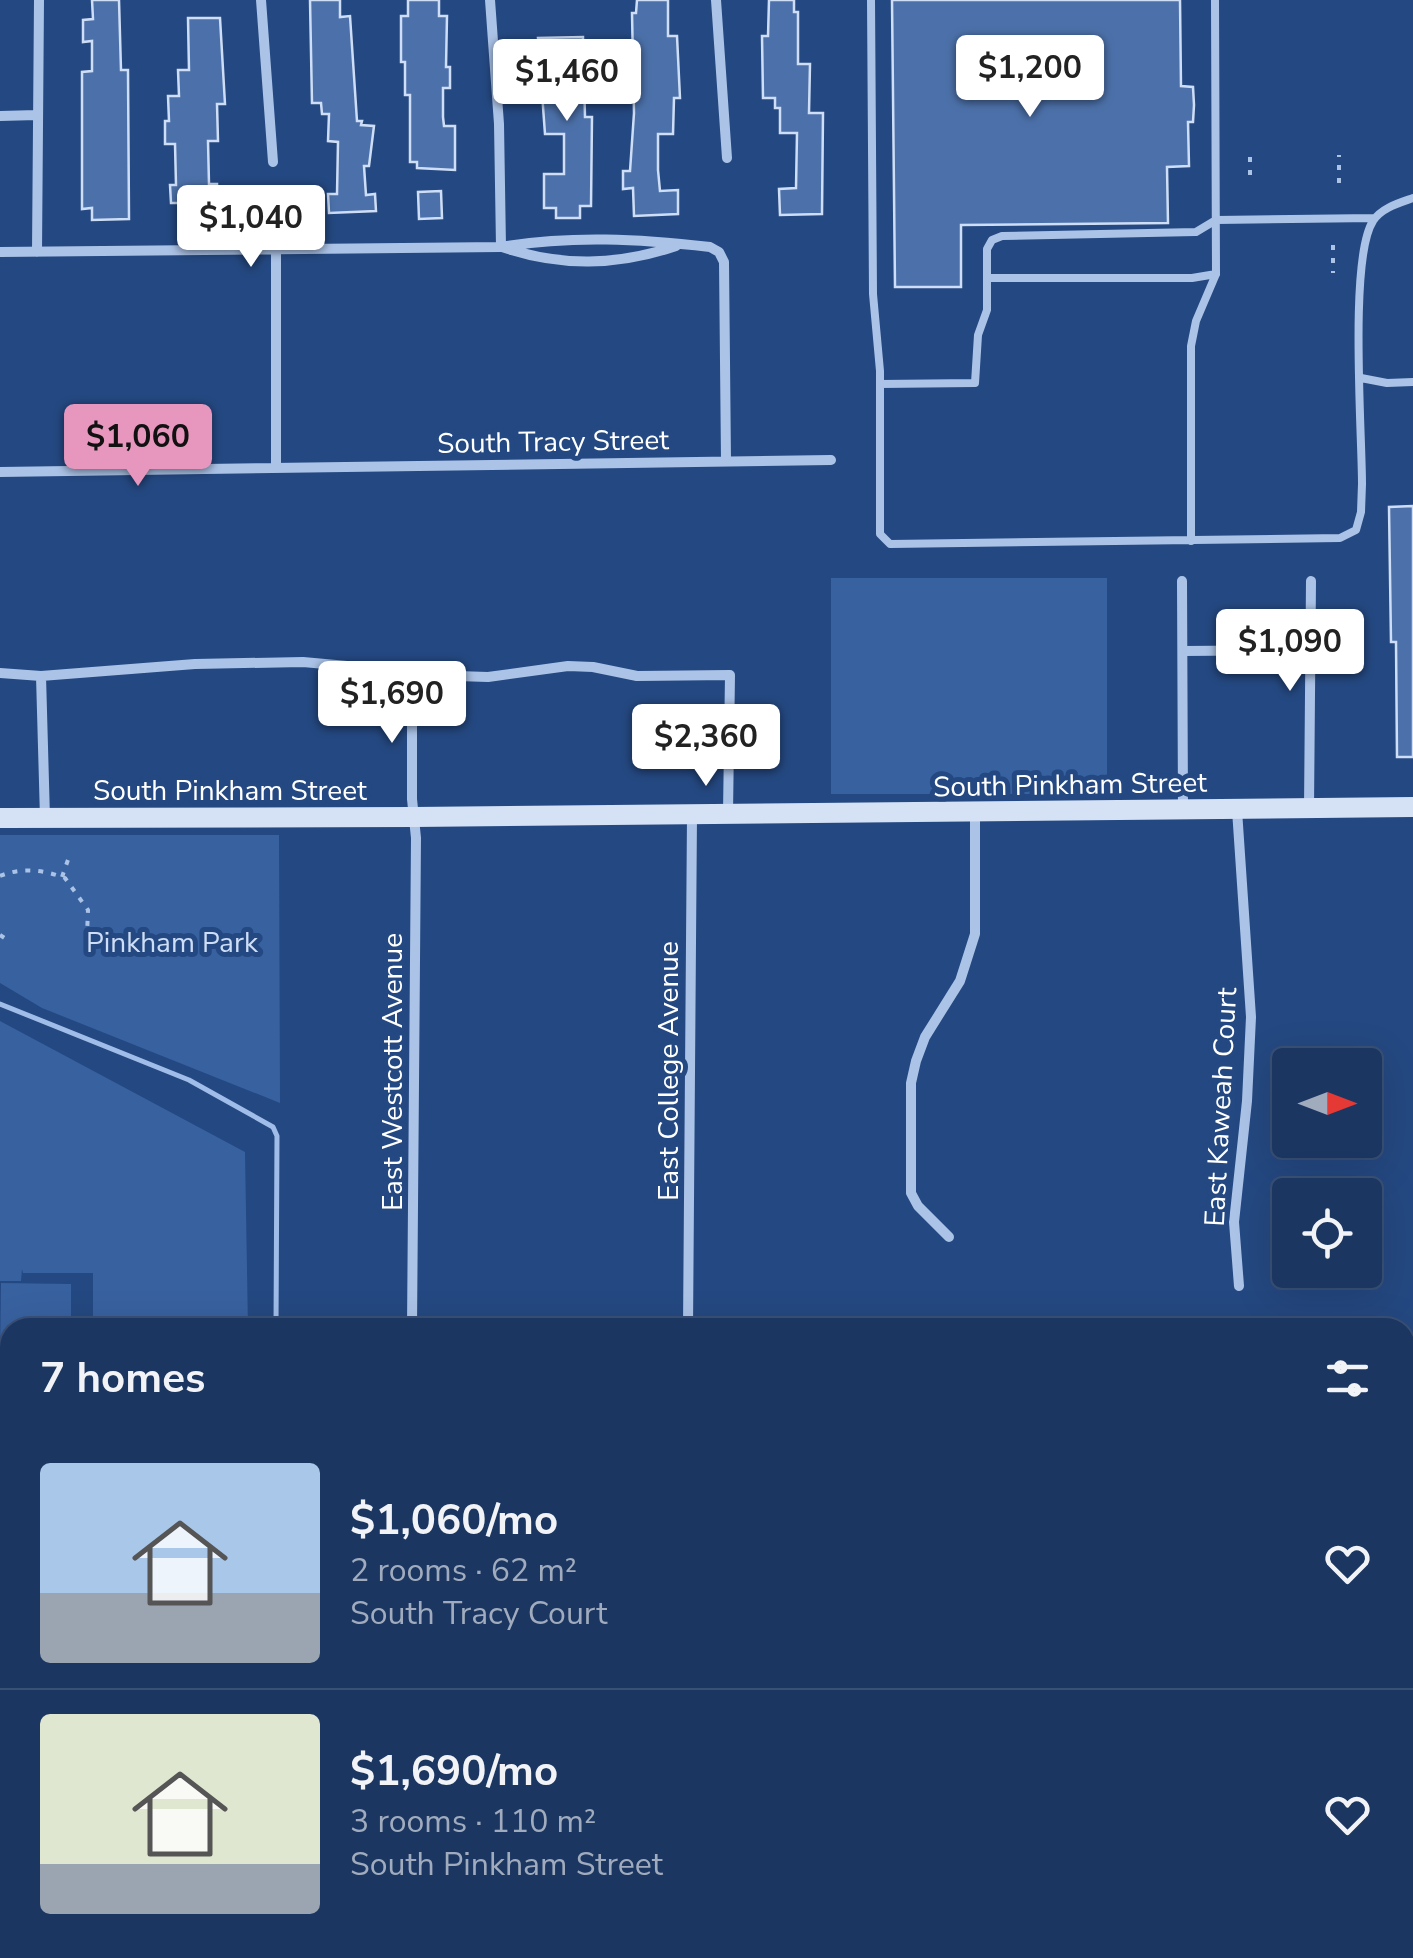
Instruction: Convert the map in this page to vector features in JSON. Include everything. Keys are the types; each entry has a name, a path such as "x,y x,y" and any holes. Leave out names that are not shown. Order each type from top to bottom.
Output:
{"street":[{"path":"37,252 39,0"},
{"path":"261,0 274,162"},
{"path":"490,0 500,124 501,247"},
{"path":"716,0 726,158"},
{"path":"0,116 37,115"},
{"path":"0,252 501,247 535,241 613,238 710,247 719,252 724,275 726,461"},
{"path":"501,247 556,262 599,262 641,258 678,246"},
{"path":"276,250 276,467"},
{"name":"South Tracy Street","path":"0,472 831,460"},
{"path":"1182,581 1183,810"},
{"path":"1309,808 1311,582"},
{"path":"1184,651 1310,650"},
{"path":"0,673 41,676 195,664 303,662 488,676 568,666 638,676 730,675 728,814"},
{"path":"412,672 414,818"},
{"path":"41,676 45,818"},
{"name":"South Pinkham Street","path":"0,818 1413,808"},
{"name":"East Kaweah Court","path":"1237,810 1251,1017 1247,1102 1234,1222 1239,1286"},
{"path":"949,1237 918,1206 911,1193 911,1083 925,1038 960,980 975,934 975,812"},
{"name":"East College Avenue","path":"688,1318 692,815"},
{"name":"East Westcott Avenue","path":"412,1318 414,818"}],"lane":[{"path":"871,0 880,534 890,544 1340,538 1356,530 1362,484 1360,272 1364,240 1374,218 1386,208 1413,198"},
{"path":"1192,541 1191,346 1196,321 1216,274 1215,0"},
{"path":"880,384 975,383 978,335 987,310 987,249 992,240 1002,236 1196,232 1216,220 1374,218"},
{"path":"987,278 1192,278 1216,274"},
{"path":"1361,378 1413,382"}],"path":[{"path":"1338,182 1339,155"},
{"path":"1250,156 1250,183"},
{"path":"1332,245 1332,273"},
{"path":"62,877 70,854"},
{"path":"0,876 31,870 62,877 88,910 87,934"},
{"path":"0,935 9,940"}],"green space":[{"path":"831,578 1107,578 1107,794 831,794"},
{"name":"Pinkham Park","path":"0,835 279,835 280,1103 42,1008 0,983"},
{"path":"0,1021 245,1152 248,1318 93,1318 93,1273 23,1273 22,1269 21,1281 0,1281"},
{"path":"1,1283 71,1284 71,1318 0,1318"}],"building":[{"path":"92,0 119,0 121,70 128,70 129,219 92,220 92,208 82,209 82,72 92,71 92,41 83,42 83,20 93,19"},
{"path":"310,0 340,0 340,17 350,16 357,121 374,126 369,166 364,166 366,195 375,194 376,211 329,213 328,194 337,194 338,142 328,141 329,114 322,114 321,103 312,103"},
{"path":"408,0 439,0 439,16 447,16 446,67 450,67 450,88 443,88 443,117 444,126 455,126 455,170 417,168 417,162 410,162 410,95 405,95 405,62 401,62 401,16 408,16"},
{"path":"637,0 668,0 668,36 677,36 680,98 674,98 673,134 658,134 658,170 660,191 678,190 678,214 634,216 633,188 623,189 623,171 630,171 634,113 632,13 636,13"},
{"path":"769,0 794,0 794,12 798,12 798,64 810,64 809,113 823,113 822,214 780,215 779,189 796,188 797,133 780,133 780,108 775,108 775,98 763,98 762,36 768,36"},
{"path":"892,0 1180,0 1181,86 1193,87 1194,105 1193,122 1188,122 1189,166 1167,167 1168,223 961,225 961,287 895,287"},
{"path":"188,18 220,18 225,104 217,104 218,141 208,141 209,184 217,184 217,222 181,223 180,203 171,203 170,185 176,185 175,144 165,144 165,121 169,121 168,96 179,96 178,70 189,70"},
{"path":"583,37 585,117 592,117 591,206 580,206 580,218 556,218 556,208 544,208 544,174 564,174 564,134 545,134 538,38"},
{"path":"441,191 442,218 419,219 418,192"},
{"path":"1413,506 1413,757 1397,757 1389,507"}],"waterway":[{"path":"0,1004 189,1080 273,1127 277,1136 276,1318"}]}
